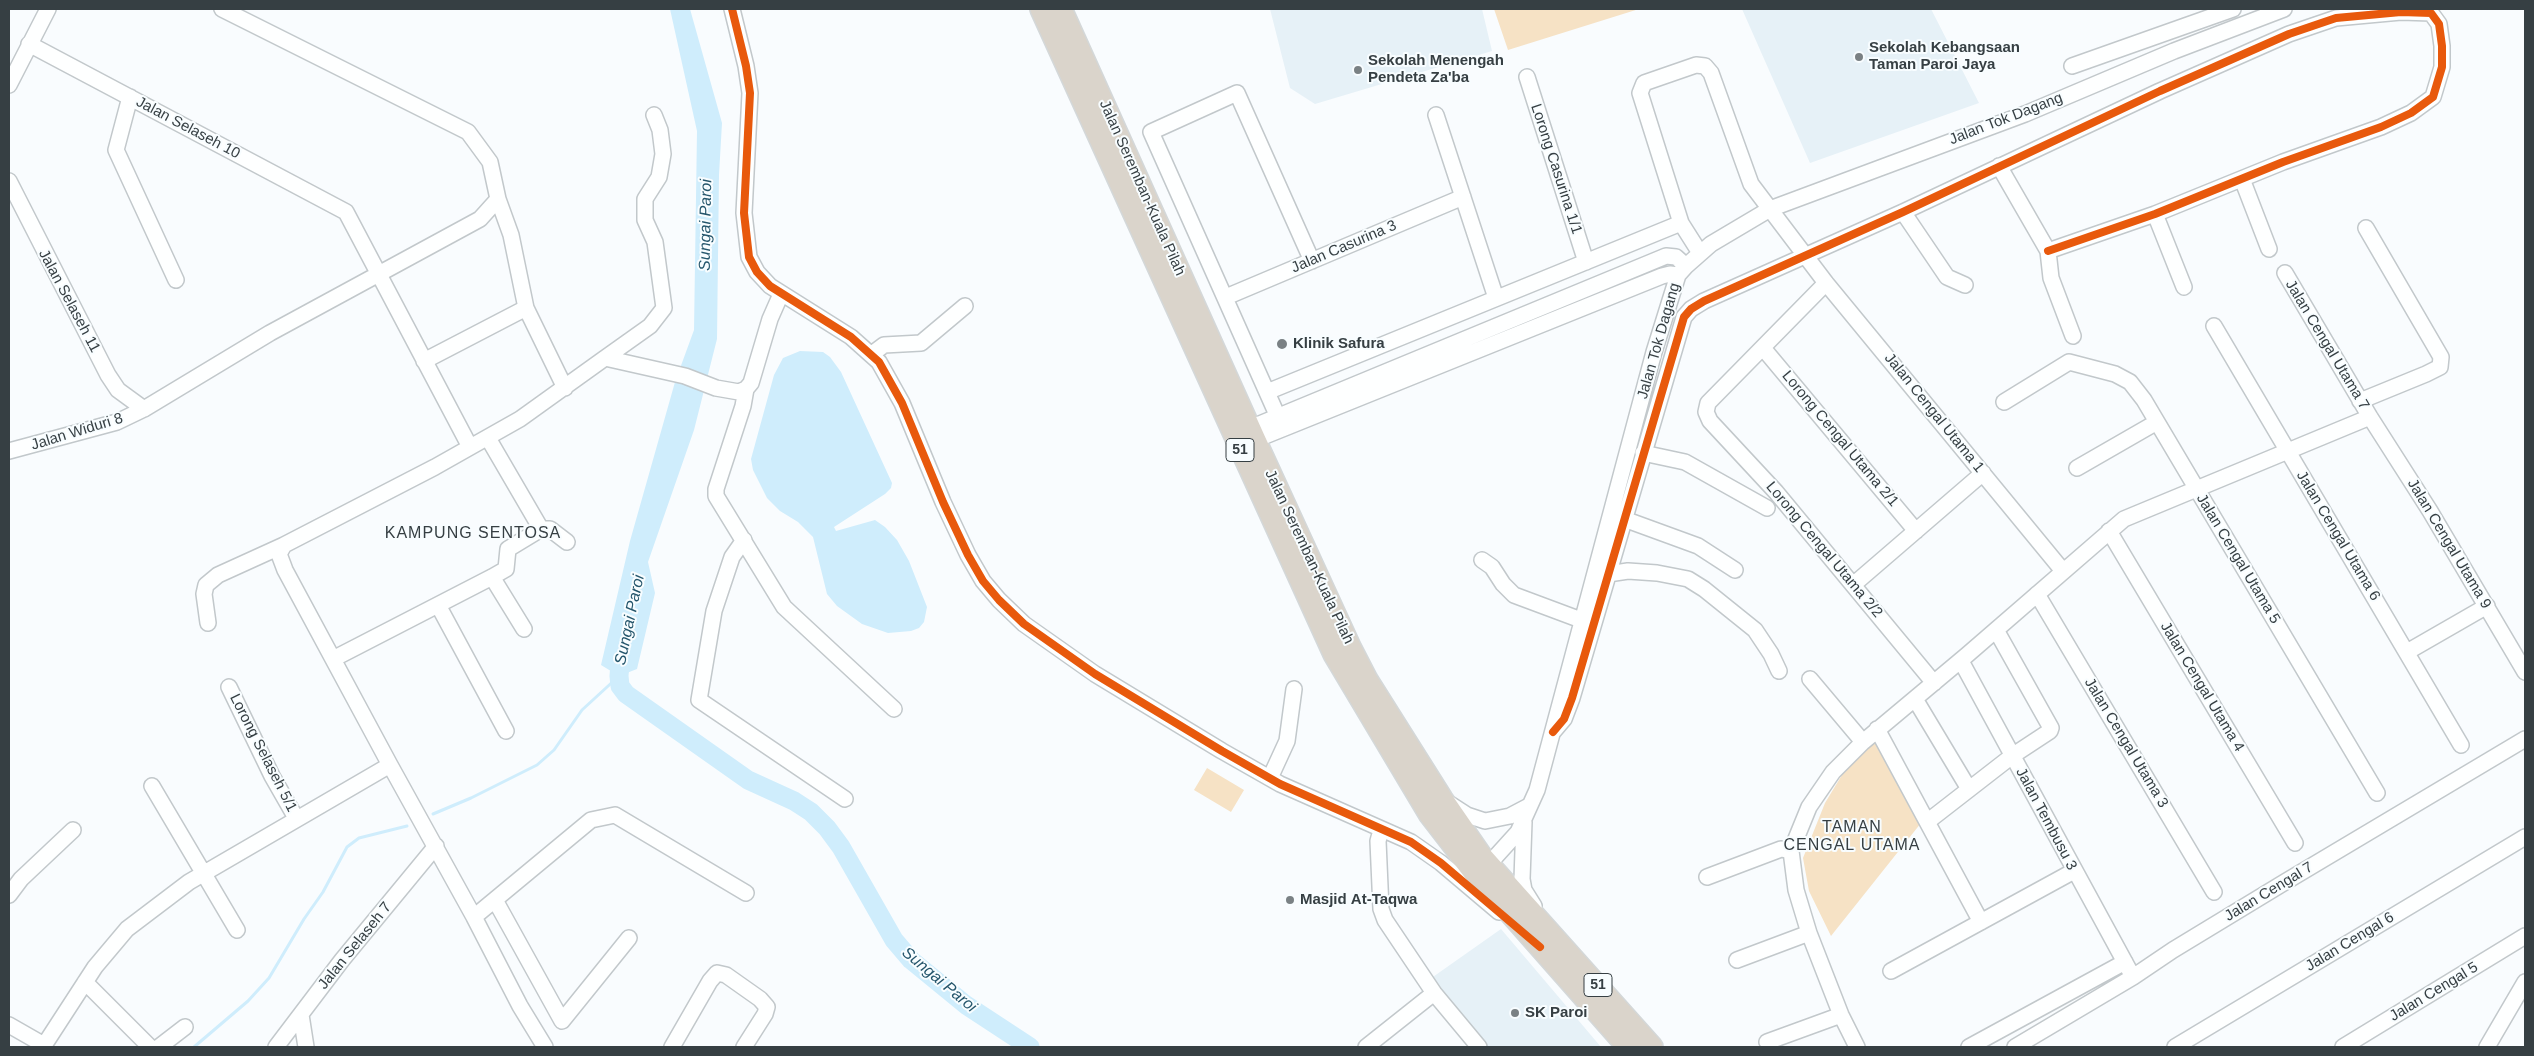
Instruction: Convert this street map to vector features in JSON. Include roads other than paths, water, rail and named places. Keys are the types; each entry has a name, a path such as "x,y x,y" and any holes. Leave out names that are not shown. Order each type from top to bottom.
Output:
{"highway":[{"name":"Jalan Seremban-Kuala Pilah","path":"1041,9 1334,654 1410,785 1482,864 1638,1045"},
{"name":"Jalan Seremban-Kuala Pilah","path":"1061,9 1350,647 1367,680 1482,864"}],"street":[{"path":"9,86 48,9"},
{"path":"225,9 468,132 490,162 498,199 511,234 526,308 564,388"},
{"path":"732,9 750,93 744,213 749,257 757,272 770,286 851,337 872,354 886,372 902,403 942,502 968,555 983,581 999,600 1024,624 1095,674 1270,778 1410,842 1546,940"},
{"path":"2072,66 2233,9"},
{"path":"2282,9 2289,34"},
{"name":"Jalan Tok Dagang","path":"1482,864 1511,825 1527,811 1537,790 1654,352 1682,271 1700,253 1770,209 2025,114 2174,51 2282,9"},
{"path":"1552,732 1564,719 1572,698 1684,317 1704,301 1903,212 1999,166 2289,34 2336,18 2401,12 2431,14 2439,24 2442,68 2433,97 2411,114 2156,214 2048,251"},
{"path":"2168,32 2174,51"},
{"name":"Jalan Selaseh 10","path":"29,44 346,212 379,274"},
{"name":"Jalan Cengal Utama 1","path":"1700,253 1681,223 1640,93 1644,83 1696,65 1705,66 1711,73 1751,184 1826,283 2063,570"},
{"name":"Lorong Casurina 1/1","path":"1527,77 1586,262"},
{"path":"1278,417 1152,132 1237,93 1312,261"},
{"path":"130,97 116,150 176,280"},
{"path":"208,623 204,594 206,585 218,575 284,545 488,438 564,388 650,326 664,308 655,242 646,220 645,199 659,177 663,154 660,130 654,115"},
{"path":"1436,115 1496,298"},
{"path":"1999,166 2048,251 2051,278 2073,336"},
{"path":"2242,179 2269,249"},
{"name":"Jalan Selaseh 11","path":"9,181 108,375 118,390 144,409"},
{"name":"Jalan Casurina 3","path":"1226,297 1463,198"},
{"name":"Jalan Widuri 8","path":"9,451 118,422 144,409 270,333 480,219 498,199"},
{"path":"1903,212 1947,277 1965,285"},
{"path":"2156,214 2184,287"},
{"path":"1267,392 1681,223"},
{"path":"2360,401 2440,367 2441,357 2366,228"},
{"path":"1666,256 1676,257 1682,271 1662,276 1253,434 1278,417 1666,256"},
{"path":"379,274 470,448"},
{"name":"Jalan Cengal Utama 7","path":"2285,274 2370,418"},
{"path":"1763,348 1826,283"},
{"path":"781,294 770,319 751,382 746,389 743,406 716,489 716,496 784,607 894,709"},
{"path":"872,354 884,345 921,343 965,306"},
{"path":"424,361 526,308"},
{"name":"Jalan Cengal Utama 6","path":"2214,326 2461,745"},
{"name":"Lorong Cengal Utama 2/2","path":"1763,348 1708,403 1706,412 1710,421 1776,492 1934,683"},
{"name":"Lorong Cengal Utama 2/1","path":"1763,348 1916,531"},
{"path":"606,358 685,376 716,388 739,392 746,389"},
{"name":"Jalan Cengal Utama 5","path":"2004,402 2069,362 2115,374 2130,382 2157,422 2377,793"},
{"path":"1857,1047 1841,1015 1809,933 1796,890 1791,851 1809,807 1833,772 1862,742 1961,661 2063,570 2124,519 2370,418"},
{"name":"Jalan Cengal Utama 9","path":"2370,418 2430,510 2525,672"},
{"path":"2077,468 2157,422"},
{"path":"488,438 541,529"},
{"path":"1643,453 1685,462 1766,508"},
{"path":"1853,585 1984,473"},
{"path":"1624,519 1698,546 1735,570"},
{"path":"334,659 506,569 508,548 541,529 550,529 567,542"},
{"name":"Jalan Cengal Utama 4","path":"2109,531 2295,843"},
{"path":"744,540 732,556 714,611 699,700 845,799"},
{"path":"284,545 279,554 285,570 436,846 520,1006 545,1047"},
{"path":"1482,560 1492,567 1502,584 1514,595 1581,620"},
{"path":"1608,574 1628,571 1657,573 1688,579 1704,589 1755,630 1771,654 1779,671"},
{"path":"492,577 524,629"},
{"name":"Jalan Cengal Utama 3","path":"2037,594 2214,892"},
{"path":"438,605 506,731"},
{"path":"2407,652 2487,606"},
{"path":"1927,822 2012,756 2046,736 2051,728 1996,630"},
{"name":"Jalan Tembusu 3","path":"1961,661 2133,977"},
{"path":"1810,679 1862,742"},
{"name":"Lorong Selaseh 5/1","path":"229,687 272,776 296,818"},
{"path":"1270,778 1288,741 1294,689"},
{"path":"1915,699 1969,789"},
{"path":"1877,729 1981,922"},
{"name":"Jalan Cengal 7","path":"2015,1047 2133,977 2224,918 2525,739"},
{"path":"9,1025 43,1046 85,982 127,929 160,902 204,873 296,818 390,765"},
{"path":"152,786 237,930"},
{"path":"1442,799 1467,815 1485,821 1527,811 1522,879 1524,890 1546,940"},
{"path":"474,917 591,820 615,815 746,893"},
{"path":"9,895 20,879 73,830"},
{"path":"1381,830 1378,840 1383,915 1434,993 1479,1047"},
{"name":"Jalan Cengal 6","path":"2175,1047 2525,837"},
{"name":"Jalan Selaseh 7","path":"276,1047 342,960 436,846"},
{"path":"1707,877 1782,849 1791,851"},
{"path":"1892,971 2074,871"},
{"path":"495,900 562,1021 629,938"},
{"path":"1737,960 1809,933"},
{"name":"Jalan Cengal 5","path":"2343,1047 2525,936"},
{"path":"1968,1047 2125,962"},
{"path":"672,1047 710,981 718,973 733,980 760,999 766,1007 765,1014 744,1047"},
{"path":"85,982 150,1047"},
{"path":"2492,1045 2525,982"},
{"path":"1366,1047 1434,993"},
{"path":"301,1015 306,1047"},
{"path":"1767,1042 1841,1015"},
{"path":"159,1047 185,1027"}],"water":[{"path":"670,9 690,9 722,123 719,175 717,339 694,430 648,562 655,593 637,669 619,676 601,665 630,541 675,382 694,330 697,131"},
{"path":"800,351 823,352 830,357 841,372 892,483 891,488 885,494 834,527 836,531 875,520 885,527 897,540 909,561 927,607 924,622 919,628 911,631 888,633 862,624 837,606 827,594 813,537 798,522 780,511 767,498 753,470 751,459 774,375 783,358"}],"waterway":[{"name":"Sungai Paroi","path":"621,650 620,686 626,694 748,780 794,801 811,812 827,828 841,847 894,940 911,960 966,1005 1030,1047"},
{"path":"433,814 471,798 537,765 554,750 582,710 619,676"},
{"path":"194,1047 248,1001 269,978 304,919 323,892 347,847 359,838 407,826"}],"place":[{"name":"Sekolah Kebangsaan Taman Paroi Jaya","path":"1859,57"},
{"name":"Sekolah Menengah Pendeta Za'ba","path":"1358,70"},
{"name":"Klinik Safura","path":"1282,344"},
{"name":"Masjid At-Taqwa","path":"1290,900"},
{"name":"SK Paroi","path":"1515,1013"}],"district":[{"name":"KAMPUNG SENTOSA","path":"473,534"},
{"name":"TAMAN CENGAL UTAMA","path":"1852,837"}]}
